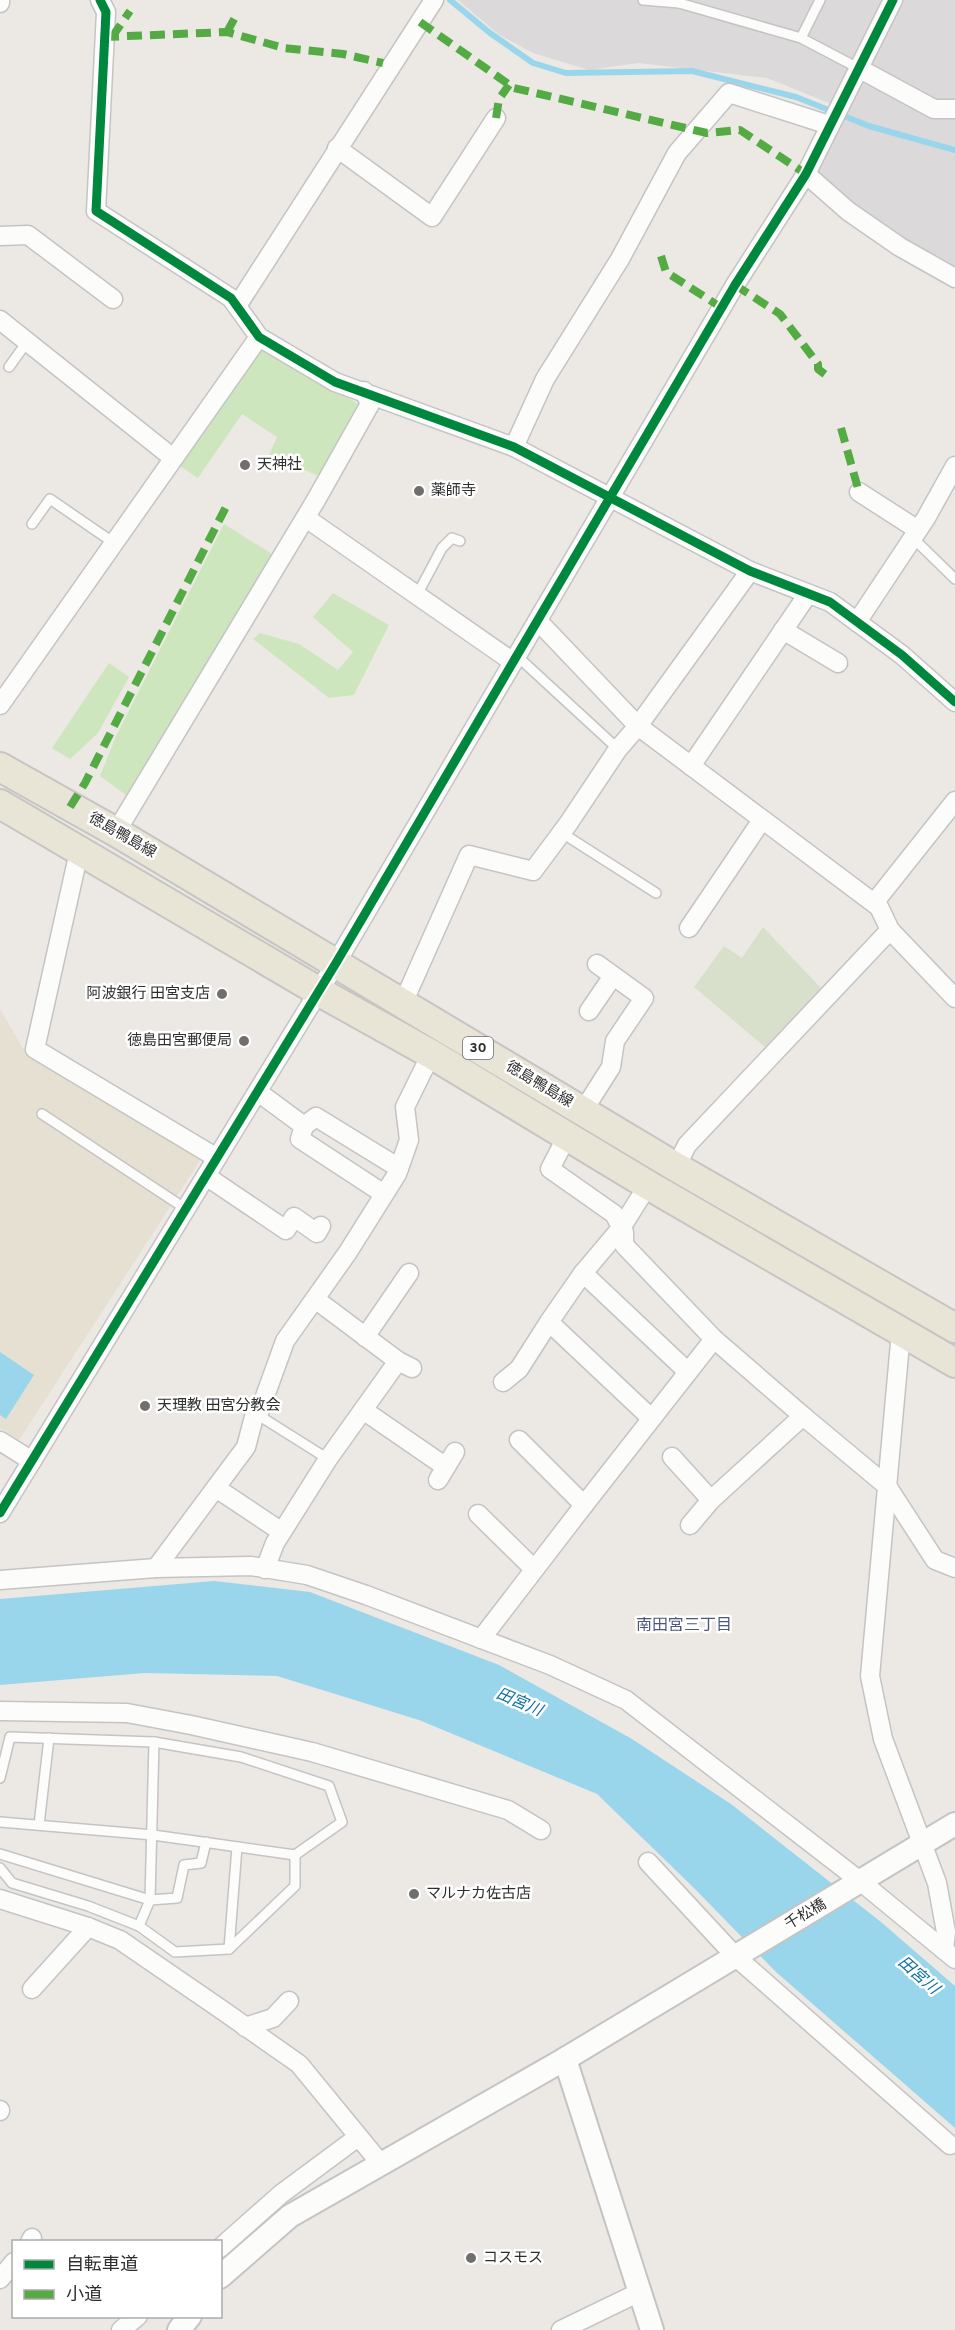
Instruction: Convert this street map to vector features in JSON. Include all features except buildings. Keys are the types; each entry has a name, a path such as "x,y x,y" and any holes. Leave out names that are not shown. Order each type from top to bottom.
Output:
{"main road":[{"name":"徳島鴨島線","path":"0,767 116,832 676,1167 955,1328"},
{"name":"徳島鴨島線","path":"0,804 318,991 431,1054 648,1185 902,1332 952,1355"}],"street":[{"path":"100,0 106,12 96,211 231,298 259,337 335,382 514,447 750,571 830,602 902,655 955,702"},
{"path":"237,306 434,0"},
{"path":"0,1513 336,963 735,285 806,174 893,0"},
{"path":"860,69 934,110 955,109"},
{"path":"514,447 545,379 614,269 677,153 729,93 829,125"},
{"path":"337,148 432,217 496,118"},
{"path":"806,174 848,211 900,247 955,278"},
{"path":"0,236 28,235 114,299"},
{"path":"0,320 173,458"},
{"path":"0,705 259,337"},
{"path":"116,832 306,518 370,404 364,391"},
{"path":"857,622 915,534 955,466"},
{"path":"859,492 915,534"},
{"path":"306,518 515,659"},
{"path":"403,1003 469,855 533,871 562,833 618,749 638,726 750,571"},
{"path":"691,766 808,594"},
{"path":"538,621 638,726 879,907 890,930 955,998"},
{"path":"783,630 838,663"},
{"path":"874,903 955,801"},
{"path":"689,928 762,820"},
{"path":"84,852 76,865 35,1049 217,1158"},
{"path":"676,1167 687,1145 890,930"},
{"path":"583,1111 611,1066 615,1041 644,999 597,964"},
{"path":"589,1011 613,976"},
{"path":"156,1568 246,1447 255,1413 259,1413 285,1341 348,1252 399,1168 409,1140 405,1107 431,1054"},
{"path":"258,1092 304,1126"},
{"path":"384,1194 300,1139 304,1126 316,1117 399,1168"},
{"path":"567,1136 550,1169 614,1214 624,1232 624,1245 714,1339 887,1486 935,1560 955,1568"},
{"path":"206,1176 286,1230 294,1217 317,1233 321,1227"},
{"path":"504,1382 519,1369 583,1273 621,1228 648,1185"},
{"path":"365,1337 409,1273"},
{"path":"583,1273 688,1372"},
{"path":"265,1569 275,1543 328,1459 363,1410 405,1365 315,1299"},
{"path":"549,1322 651,1418"},
{"path":"902,1332 870,1676 883,1739 937,1883 950,1954"},
{"path":"481,1639 714,1339"},
{"path":"363,1410 446,1466"},
{"path":"690,1525 711,1500 803,1416"},
{"path":"519,1440 584,1504"},
{"path":"0,1441 32,1461"},
{"path":"672,1457 711,1500"},
{"path":"216,1488 282,1532"},
{"path":"478,1514 534,1569"},
{"path":"0,1580 156,1568 251,1566 317,1578 550,1665 626,1700 854,1885 950,1954"},
{"path":"0,1711 127,1713 192,1725 312,1752 508,1810 541,1830"},
{"name":"千松橋","path":"222,2275 290,2216 565,2059 955,1824"},
{"path":"648,1862 736,1957 950,2145"},
{"path":"0,1899 88,1927 120,1940 245,2026 298,2064 381,2164"},
{"path":"32,1989 88,1927"},
{"path":"245,2026 273,2018 289,2001"},
{"path":"565,2059 652,2330"},
{"path":"222,2246 281,2194 358,2138"},
{"path":"310,2173 324,2197"},
{"path":"0,2279 12,2264"},
{"path":"561,2330 640,2292"},
{"path":"121,2330 136,2318"},
{"path":"179,2330 188,2318"}],"lane":[{"path":"643,0 680,1 801,38 860,69"},
{"path":"801,38 820,0"},
{"path":"9,367 27,342"},
{"path":"32,524 50,499 114,543"},
{"path":"915,534 955,579"},
{"path":"417,595 442,548 452,538 460,541"},
{"path":"515,659 618,749"},
{"path":"562,833 656,893"},
{"path":"42,1114 186,1209"},
{"path":"255,1413 328,1459"},
{"path":"0,1778 10,1737 154,1742 242,1757 329,1786 342,1822 295,1855 153,1835 0,1822"},
{"path":"39,1825 49,1738"},
{"path":"139,1926 150,1900 154,1742"},
{"path":"0,1854 150,1900 177,1898 183,1865 201,1863 207,1842"},
{"path":"229,1950 237,1847"},
{"path":"0,1868 12,1883 88,1906 139,1926 175,1952 229,1950 294,1886 295,1855"}],"shaded area":[{"path":"458,0 955,0 955,272 810,177 846,110 767,78 638,63 589,70 533,53 498,34"},
{"path":"0,1009 25,1052 201,1159 19,1440 0,1428"}],"green space":[{"path":"264,345 358,404 319,476 269,455 277,437 242,414 198,478 175,463"},
{"path":"224,524 272,554 126,795 100,776 117,734"},
{"path":"333,593 389,625 354,695 329,698 253,639 260,633 299,644 338,670 353,652 313,617"},
{"path":"109,663 129,677 98,733 70,759 52,748"},
{"path":"763,927 821,988 765,1047 694,987 724,946 742,958"}],"water":[{"path":"0,1352 34,1375 6,1419 0,1415"},
{"name":"田宮川","path":"214,1581 310,1592 499,1665 632,1739 731,1804 881,1922 955,1986 955,2128 776,1972 597,1794 419,1720 277,1676 145,1673 0,1685 0,1599"}],"waterway":[{"path":"450,0 490,33 533,63 566,73 692,71 796,97 869,126 955,150"}],"marked path":[{"path":"112,37 130,11"},
{"path":"227,32 238,12"},
{"path":"420,22 514,88 707,133 740,130 806,174"},
{"path":"104,37 227,32 284,48 343,54 383,63"},
{"path":"496,118 499,99 509,85"},
{"path":"661,256 666,272 722,308"},
{"path":"735,285 780,314 818,364 818,369 831,379"},
{"path":"841,428 859,492"},
{"path":"70,807 85,783 229,501"}],"cycle path":[{"path":"100,0 106,12 96,211 231,298 259,337 335,382 514,447 750,571 830,602 902,655 955,702"},
{"path":"0,1513 336,963 735,285 806,174 893,0"}],"place":[{"name":"天神社","path":"245,465"},
{"name":"薬師寺","path":"419,491"},
{"name":"阿波銀行 田宮支店","path":"222,994"},
{"name":"徳島田宮郵便局","path":"244,1041"},
{"name":"天理教 田宮分教会","path":"145,1406"},
{"name":"マルナカ佐古店","path":"414,1894"},
{"name":"コスモス","path":"471,2258"}],"district":[{"name":"南田宮三丁目","path":"684,1626"}]}
